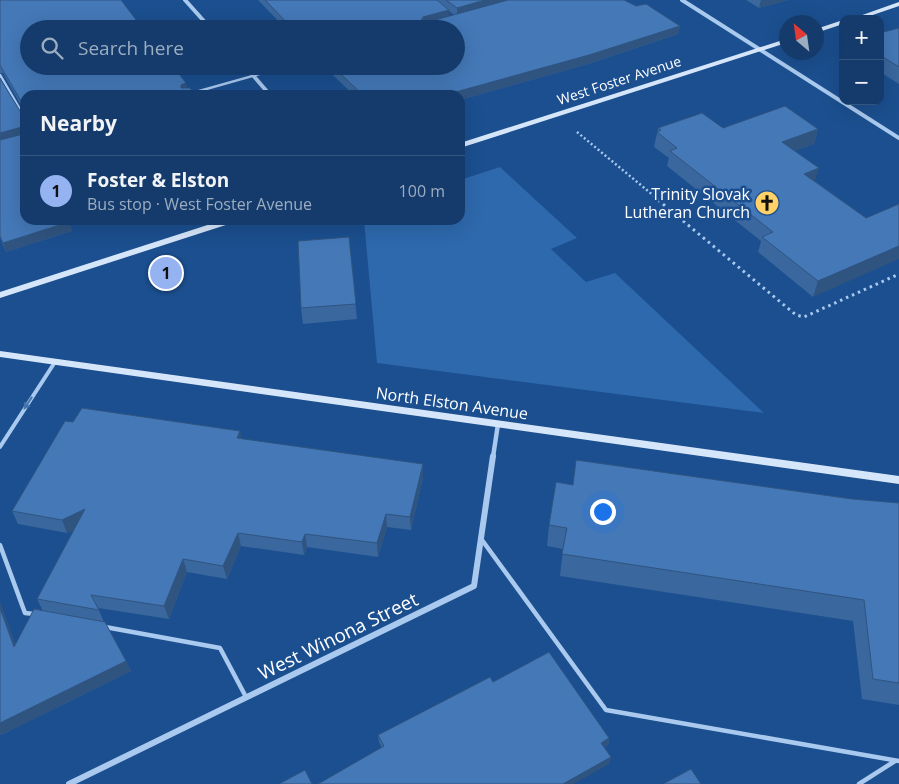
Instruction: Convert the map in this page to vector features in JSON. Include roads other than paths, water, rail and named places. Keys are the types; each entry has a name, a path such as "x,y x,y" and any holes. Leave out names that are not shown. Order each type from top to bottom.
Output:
{"main road":[{"path":"866,15 899,4"},
{"path":"824,28 839,23"},
{"name":"West Foster Avenue","path":"465,144 779,43"},
{"path":"0,295 217,225"},
{"name":"North Elston Avenue","path":"0,354 899,480"}],"street":[{"path":"185,0 203,20"},
{"path":"682,0 899,138"},
{"path":"253,76 266,90"},
{"name":"West Winona Street","path":"69,784 474,586 498,424"}],"lane":[{"path":"0,75 20,109"},
{"path":"203,90 256,75"},
{"path":"0,447 55,362"},
{"path":"481,539 606,710 897,761"},
{"path":"0,545 25,613 45,616"},
{"path":"103,627 220,648 246,697"},
{"path":"859,784 897,761"}],"place":[{"name":"Trinity Slovak Lutheran Church","path":"767,203"},
{"name":"Foster & Elston","path":"166,273"}]}
